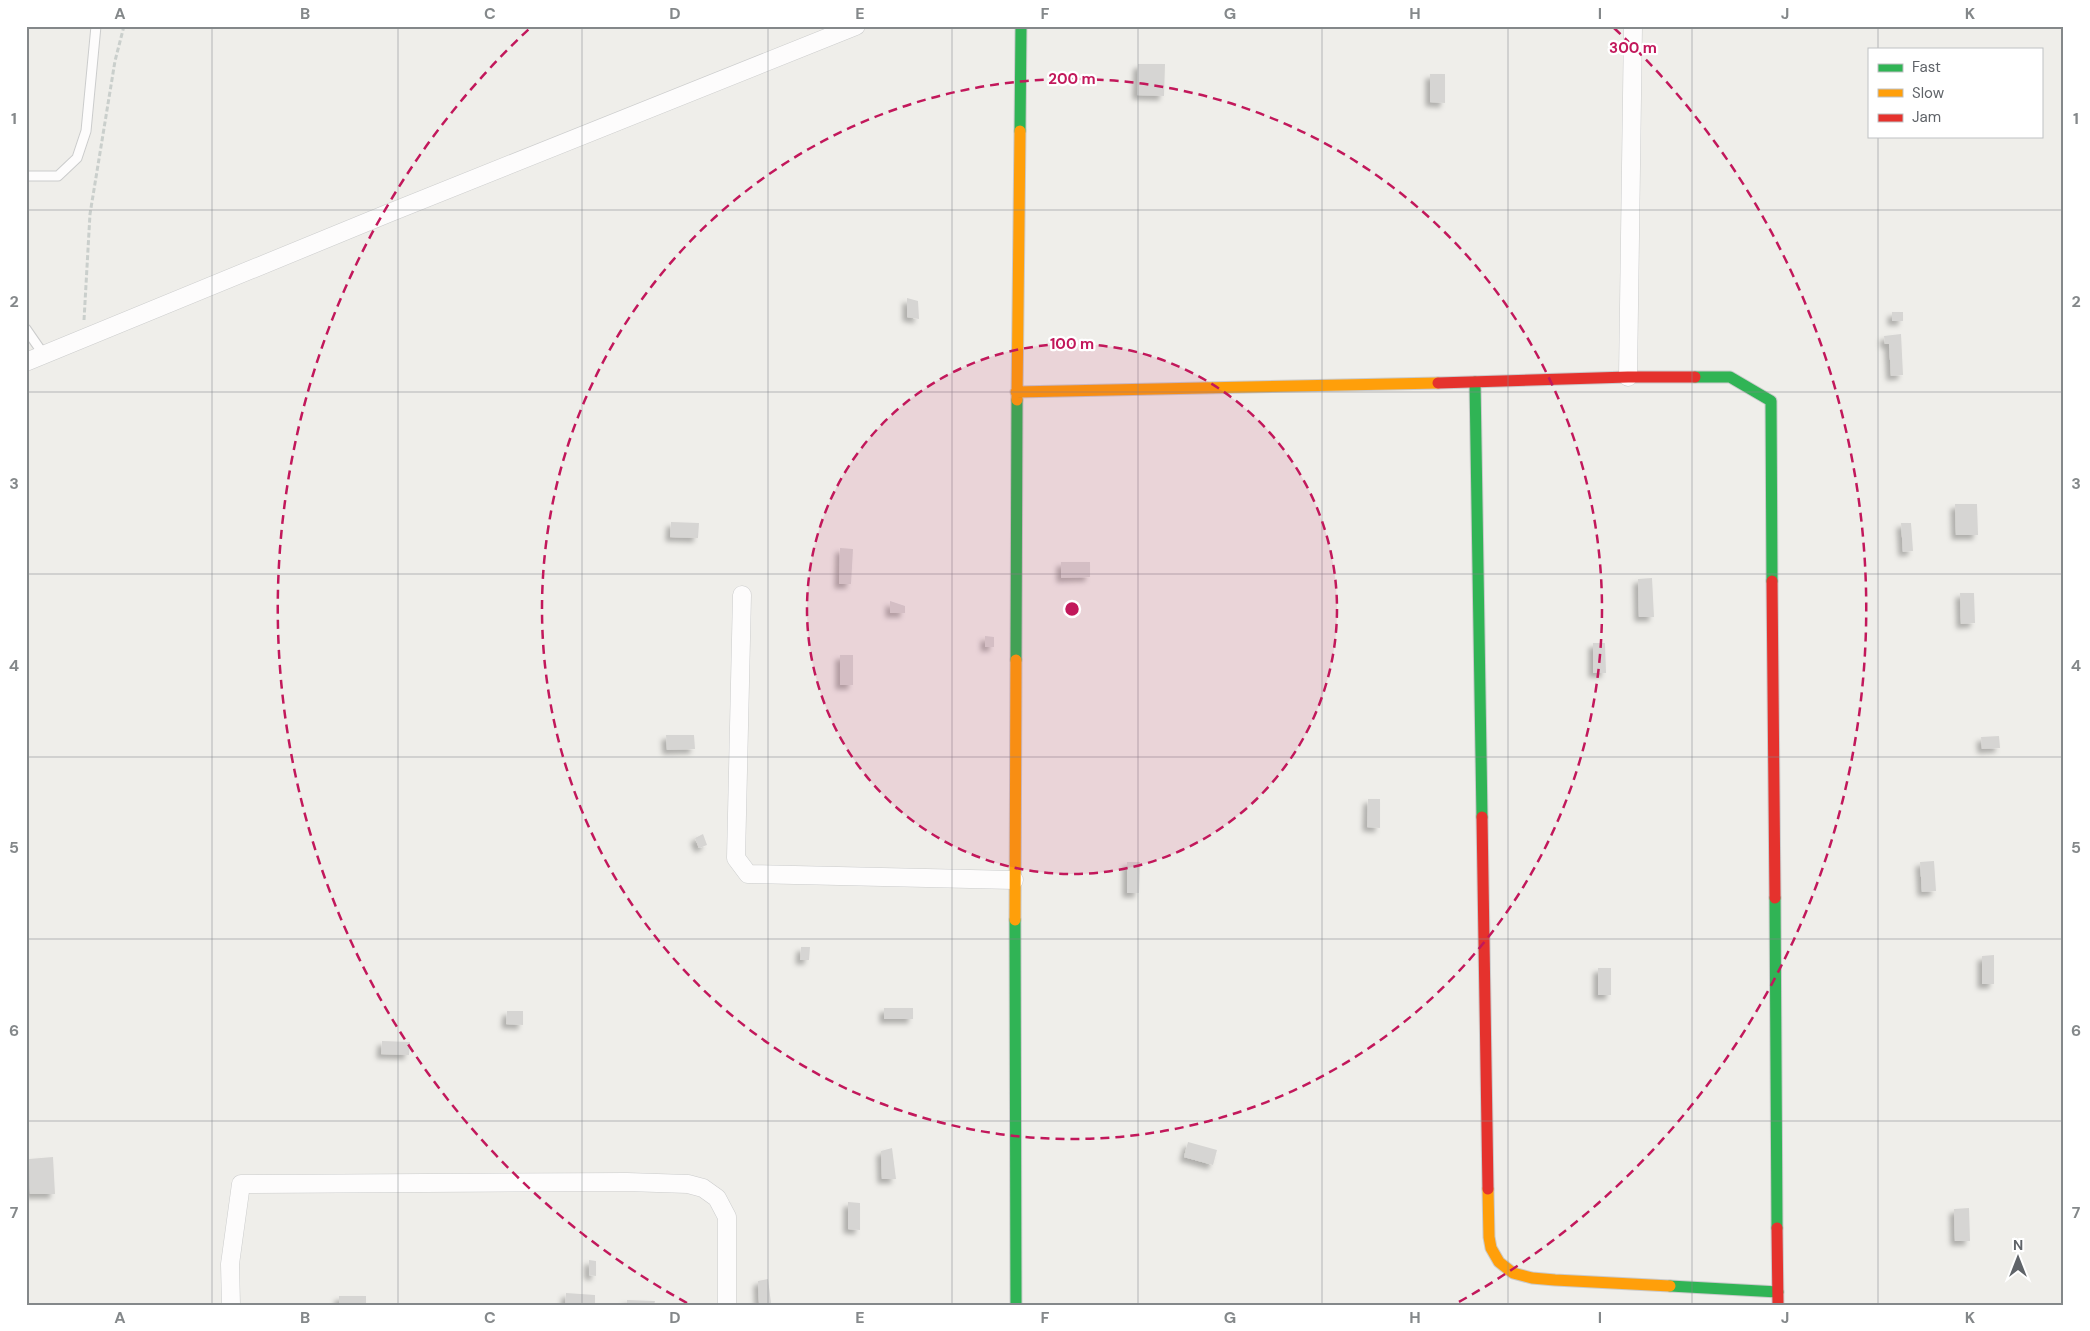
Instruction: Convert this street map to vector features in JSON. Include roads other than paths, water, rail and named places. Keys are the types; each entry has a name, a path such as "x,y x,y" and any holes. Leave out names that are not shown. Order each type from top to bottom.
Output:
{"street":[{"path":"26,362 389,213 856,26"},
{"path":"1016,1305 1014,880 1016,392 1021,26"},
{"path":"1628,378 1633,26"},
{"path":"1016,392 1628,378 1730,378 1771,401 1778,1305"},
{"path":"1475,382 1488,1227 1490,1248 1503,1267 1513,1273 1524,1276 1778,1292"},
{"path":"742,596 736,858 748,874 1014,880"},
{"path":"231,1305 230,1264 241,1184 627,1182 688,1184 703,1188 717,1198 727,1217 727,1305"}],"lane":[{"path":"26,176 58,176 76,158 86,131 96,26"},
{"path":"26,329 44,355"}]}
